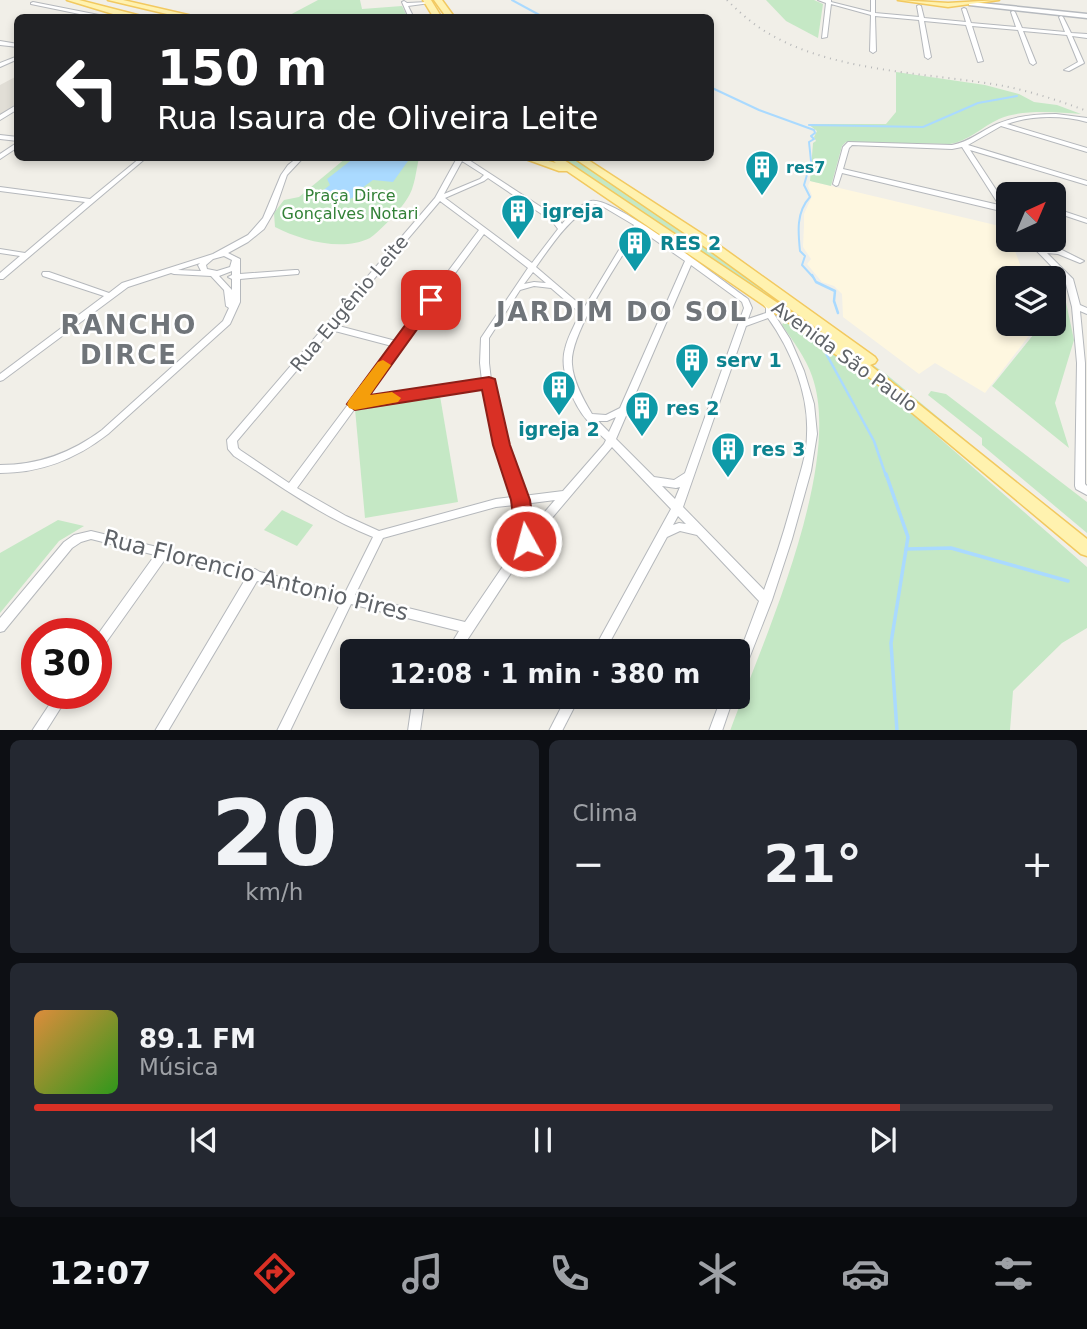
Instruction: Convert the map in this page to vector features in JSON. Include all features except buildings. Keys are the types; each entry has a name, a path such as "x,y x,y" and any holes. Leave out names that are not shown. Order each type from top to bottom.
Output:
{"main road":[{"path":"71,0 120,14"},
{"path":"77,0 103,8 116,4 110,0"},
{"path":"110,0 181,14"},
{"path":"902,0 1086,15"},
{"path":"955,0 967,7 995,0"},
{"path":"1003,0 1011,8"},
{"path":"122,14 120,10 133,6 177,13"},
{"path":"539,161 560,167 595,185"},
{"name":"Avenida São Paulo","path":"559,161 900,393 1087,549"},
{"name":"Avenida São Paulo","path":"584,161 709,244 871,360 1087,539"}],"street":[{"path":"820,0 873,14 1087,36"},
{"path":"873,0 873,51"},
{"path":"824,37 829,1"},
{"path":"405,3 428,2"},
{"path":"33,3 87,14"},
{"path":"919,6 928,57"},
{"path":"967,7 979,61"},
{"path":"1011,8 1033,63"},
{"path":"1061,17 1081,63 1068,70"},
{"path":"966,148 1008,121 1021,118 1085,119"},
{"path":"1008,121 1026,132"},
{"path":"1000,124 1087,150"},
{"path":"836,184 846,147 850,143 966,148 1087,183"},
{"path":"0,157 14,145"},
{"path":"966,148 996,192"},
{"path":"0,277 138,161"},
{"path":"0,378 125,285 212,257 245,242 260,228 267,216 281,176 297,161"},
{"name":"Rua Eugênio Leite","path":"291,488 237,453 231,444 235,435 439,198 459,161"},
{"path":"466,161 555,220 561,229"},
{"path":"840,170 996,201"},
{"path":"439,198 488,175"},
{"path":"0,189 90,201"},
{"path":"439,198 585,313"},
{"path":"526,541 521,500 502,445 489,383 484,354 485,338 561,229 585,205 596,201 606,204 638,225 745,301 748,308 678,506 606,639"},
{"path":"1066,213 1087,220"},
{"path":"638,225 570,343 567,362 578,398 589,417 766,600"},
{"path":"483,230 291,488 358,528 379,535 496,503 565,495"},
{"path":"629,239 642,233 652,235"},
{"path":"0,469 43,465 84,447 105,432 208,339 233,314 237,264 245,242"},
{"path":"0,251 26,255"},
{"path":"1042,252 1069,279 1076,307 1084,364 1083,489"},
{"path":"1059,252 1084,262"},
{"path":"208,339 230,307 228,289 202,268 212,257 230,255 237,264"},
{"path":"1048,258 1059,257 1084,262"},
{"path":"460,639 526,541 611,439 689,261"},
{"path":"213,275 226,272 237,264"},
{"path":"125,285 164,273 237,277 295,272"},
{"path":"680,283 693,274 705,273"},
{"path":"46,274 108,296"},
{"path":"518,289 534,284 553,287"},
{"path":"750,641 794,514 812,432 805,387 789,345 768,305 756,293"},
{"path":"569,300 583,302 596,296"},
{"path":"1076,307 1087,311"},
{"path":"744,324 772,317 793,318"},
{"path":"330,327 398,345"},
{"path":"355,404 489,383"},
{"path":"589,417 607,418 622,410"},
{"path":"651,480 676,484 690,474"},
{"path":"663,534 679,527 704,533"},
{"name":"Rua Florencio Antonio Pires","path":"0,627 68,545 78,538 91,535 467,628"},
{"path":"283,730 379,535"},
{"path":"112,624 163,552"},
{"path":"161,730 255,574"},
{"path":"38,730 53,709"},
{"path":"414,730 417,709"},
{"path":"555,730 567,709"},
{"path":"715,730 723,709"}],"shaded area":[{"path":"14,78 14,105 0,115 0,85"},
{"path":"810,181 996,225 996,252 1015,252 1021,266 996,266 996,336 1029,336 985,393 935,363 919,374 843,317 842,294 834,286 822,282 807,264 811,259 803,247 804,214 812,196 808,186"}],"green space":[{"path":"318,0 360,0 362,9 402,6 406,14 292,14"},
{"path":"766,0 814,0 823,4 818,38 786,21"},
{"path":"896,72 985,85 1019,94 1034,102 1057,105 1081,114 1039,112 1008,116 950,144 846,142 842,146 831,186 810,181 813,143 816,141 814,137 817,131 808,124 886,124 896,112"},
{"name":"Praça Dirce Gonçalves Notari","path":"342,161 418,161 410,195 384,226 370,238 359,242 321,243 275,227 274,213 284,200 299,197"},
{"path":"564,161 578,161 608,181 886,374 1087,541 1087,545 874,368"},
{"path":"1066,302 1074,340 1055,403 1069,448 992,386 1032,336 1066,336"},
{"path":"784,321 793,324 880,386 1087,567 1087,628 1062,643 1013,691 1010,730 730,730 738,709 750,709 750,678 795,554 809,504 817,457 819,413 812,376 803,356 782,325"},
{"path":"931,391 946,394 1087,502 1087,533 982,445 982,438 928,395"},
{"path":"440,396 458,502 365,518 355,409"},
{"path":"282,510 313,525 297,546 264,530"},
{"path":"58,520 84,526 59,541 0,613 0,553"}],"water":[{"path":"350,161 408,161 393,182 373,180 362,188 364,192 350,199 332,202 336,197 321,192 330,185 327,179"}],"waterway":[{"path":"512,0 538,14"},
{"path":"714,89 759,110 814,130 815,133 811,136 814,139 809,142 811,161 804,185 810,197 802,209 799,230 800,251 805,256 802,265 813,277"},
{"path":"809,125 923,127 978,103 1017,96"},
{"path":"812,275 816,282 835,291 834,301 838,313"},
{"path":"823,348 874,441 886,476"},
{"path":"886,474 908,537 906,549"},
{"path":"906,549 951,548 1068,581"},
{"path":"897,730 891,643 906,549"}],"railway":[{"path":"727,0 760,28 787,43 816,54 878,69 1004,86 1087,111"}],"slow traffic":[{"path":"383,365 355,404 392,398"}],"place":[{"name":"res7","path":"762,197"},
{"name":"igreja","path":"518,241"},
{"name":"RES 2","path":"635,273"},
{"name":"serv 1","path":"692,390"},
{"name":"igreja 2","path":"559,417"},
{"name":"res 2","path":"642,438"},
{"name":"res 3","path":"728,479"}],"district":[{"name":"JARDIM DO SOL","path":"622,312"},
{"name":"RANCHO DIRCE","path":"129,340"}],"route":[{"path":"431,300 355,404 489,383 496,424 521,500 526,541"}]}
